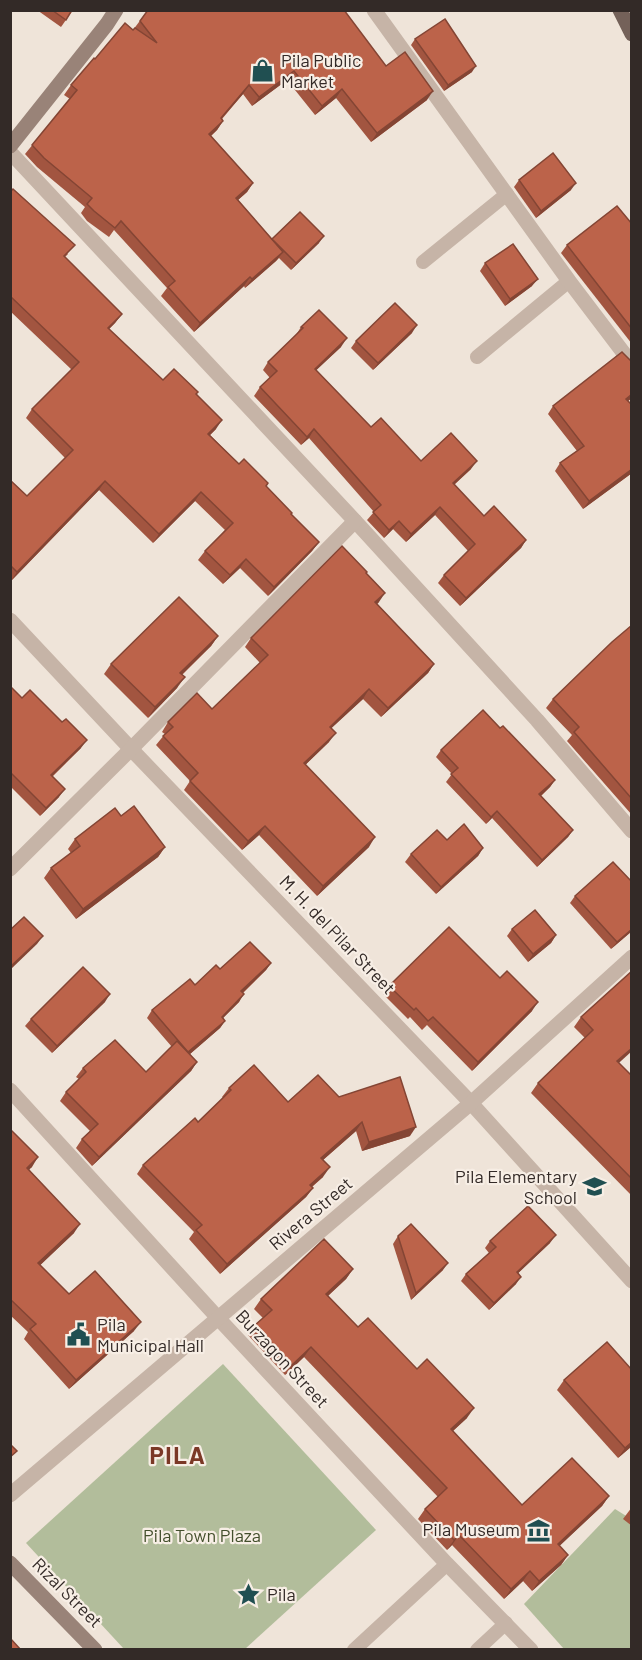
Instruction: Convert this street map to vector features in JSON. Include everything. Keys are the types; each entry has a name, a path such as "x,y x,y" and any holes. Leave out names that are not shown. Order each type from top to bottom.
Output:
{"main road":[{"path":"10,146 116,10"},
{"path":"620,10 632,34"},
{"name":"Rizal Street","path":"10,1563 95,1650"}],"street":[{"path":"374,10 569,281 632,364"},
{"path":"10,152 355,521 537,720 632,831"},
{"path":"10,869 355,521"},
{"name":"M. H. del Pilar Street","path":"10,620 471,1103 632,1281"},
{"name":"Rivera Street","path":"10,1495 471,1103 632,957"},
{"name":"Burzagon Street","path":"10,1090 218,1318 447,1564 531,1650"}],"lane":[{"path":"423,262 507,194"},
{"path":"477,357 569,281"},
{"path":"354,1650 447,1564"},
{"path":"477,1650 506,1623"}],"green space":[{"name":"Pila Town Plaza","path":"223,1364 376,1530 245,1649 124,1649 26,1543"},
{"path":"615,1509 631,1519 631,1649 564,1649 524,1604"}],"building":[{"path":"52,10 72,10 66,20"},
{"path":"148,10 344,10 386,66 405,52 433,91 377,133 342,89 322,106 294,71 259,97 249,85 221,118 223,121 209,134 253,183 236,198 283,252 252,279 250,277 200,323 168,287 175,281 121,221 115,228 94,211 87,204 92,198 32,145 77,90 71,85 125,23 157,43 140,21"},
{"path":"445,19 476,66 448,85 415,39"},
{"path":"553,153 576,183 541,211 519,180"},
{"path":"13,189 75,245 64,256 122,314 108,328 163,380 174,369 198,392 196,394 222,420 208,434 239,464 244,459 268,483 266,486 291,514 319,542 274,587 246,559 230,575 205,551 233,523 201,492 159,534 105,481 17,572 10,565 10,480 27,496 73,450 32,409 79,362 10,296 10,192"},
{"path":"617,206 632,224 632,329 567,245"},
{"path":"300,212 324,236 296,263 272,239"},
{"path":"513,244 538,279 510,299 485,263"},
{"path":"395,303 417,325 378,363 356,341"},
{"path":"319,310 347,338 315,369 371,427 381,418 421,461 451,433 477,461 453,483 484,516 494,506 526,540 466,598 444,575 475,544 440,507 411,534 399,521 389,530 373,512 381,505 314,429 307,437 260,387 277,371 268,362"},
{"path":"622,352 632,362 632,394 626,399 632,405 632,469 589,501 560,463 584,446 553,406"},
{"path":"342,546 385,593 375,602 434,664 388,708 369,689 330,727 336,733 304,763 375,837 323,886 265,826 248,841 190,781 198,773 163,736 173,727 168,722 197,693 212,709 268,655 251,638"},
{"path":"179,597 218,636 180,673 185,677 155,707 111,664"},
{"path":"632,625 632,799 574,732 579,727 553,699"},
{"path":"10,686 22,698 30,690 62,722 66,719 87,740 51,775 65,789 46,808 10,772"},
{"path":"483,710 500,728 503,726 555,780 539,794 573,830 542,860 497,811 491,817 451,774 458,768 441,750"},
{"path":"134,806 165,847 83,909 51,868 80,846 75,839 115,808 121,816"},
{"path":"464,824 483,848 441,887 411,854 437,830 447,840"},
{"path":"613,862 632,882 632,929 617,942 575,896"},
{"path":"535,910 556,935 533,954 512,929"},
{"path":"24,917 43,936 10,967 10,930"},
{"path":"449,927 500,978 507,971 538,1002 478,1062 433,1017 428,1021 389,986"},
{"path":"250,942 271,963 241,991 244,994 222,1017 225,1021 188,1052 152,1010 190,979 195,985 216,965 220,969"},
{"path":"83,967 110,994 57,1046 31,1019"},
{"path":"632,971 632,1048 617,1061 632,1076 632,1179 538,1083 593,1030 581,1017"},
{"path":"115,1040 146,1072 177,1041 197,1062 99,1157 82,1139 98,1124 66,1092 86,1072 83,1068"},
{"path":"254,1065 288,1102 318,1075 339,1097 400,1077 416,1127 369,1142 362,1122 321,1158 330,1167 310,1185 313,1188 227,1264 196,1230 202,1225 143,1165 195,1118 198,1122"},
{"path":"10,1129 38,1157 27,1168 80,1224 38,1263 69,1294 95,1271 141,1322 76,1380 30,1329 36,1324 10,1299"},
{"path":"528,1206 556,1235 517,1272 521,1277 494,1303 466,1274 496,1247 490,1241"},
{"path":"411,1224 448,1263 416,1293 398,1236"},
{"path":"324,1239 353,1269 326,1294 358,1327 368,1318 417,1369 427,1359 474,1408 451,1429 522,1505 572,1458 609,1496 558,1544 568,1555 539,1581 530,1571 511,1589 459,1535 454,1540 425,1509 447,1488 311,1347 292,1365 255,1325 272,1310 261,1299"},
{"path":"607,1342 632,1370 632,1442 625,1448 564,1380"},
{"path":"10,1444 17,1451 10,1457"},
{"path":"10,1638 21,1650 10,1650"}],"place":[{"name":"Pila Public Market","path":"263,71"},
{"name":"Pila Elementary School","path":"595,1187"},
{"name":"Pila Municipal Hall","path":"79,1335"},
{"name":"Pila Museum","path":"538,1530"},
{"name":"Pila","path":"249,1595"}],"district":[{"name":"PILA","path":"178,1456"}]}
